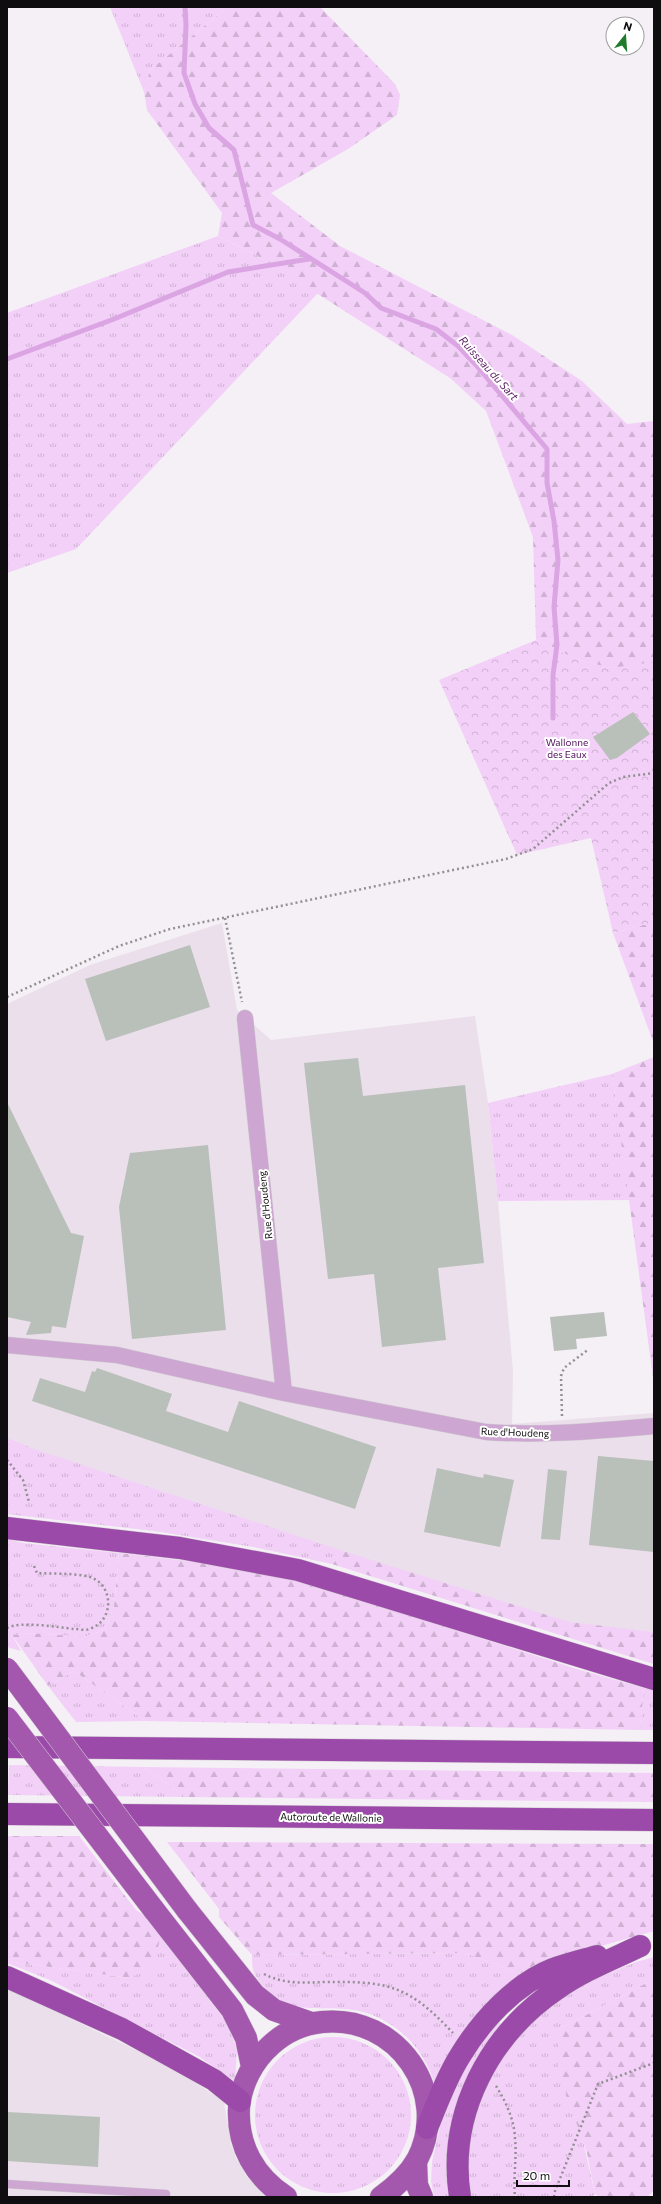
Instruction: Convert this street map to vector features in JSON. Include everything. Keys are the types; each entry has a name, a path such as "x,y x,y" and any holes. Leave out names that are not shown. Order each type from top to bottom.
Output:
{"highway":[{"path":"7,1528 180,1548 298,1570 654,1679"},
{"path":"7,1669 187,1910 255,1995 274,2010 311,2024"},
{"path":"7,1718 232,2010 246,2038 252,2067"},
{"path":"7,1747 654,1753"},
{"name":"Autoroute de Wallonie","path":"7,1814 654,1820"},
{"path":"381,2197 407,2175 416,2161 443,2088 460,2056 474,2035 498,2009 524,1985 552,1970 647,1944"},
{"path":"460,2197 457,2158 460,2132 468,2104 480,2073 496,2047 516,2022 534,2005 558,1988 647,1944"},
{"path":"7,1977 122,2028 214,2080 240,2101"},
{"path":"286,2197 262,2178 252,2164 245,2150 240,2134 240,2101 244,2084 252,2067 263,2052 277,2039 293,2030 311,2024 334,2021 357,2024 378,2032 397,2046 412,2063 422,2083 427,2106 427,2128"},
{"path":"416,2161 417,2185 422,2197"}],"street":[{"name":"Rue d'Houdeng","path":"245,1018 284,1393"},
{"name":"Rue d'Houdeng","path":"7,1345 117,1355 284,1393 486,1432 514,1434 563,1433 654,1426"}],"lane":[{"path":"7,2184 166,2194"}],"path":[{"path":"7,997 118,946 170,929 506,859 533,849 609,783 623,777 654,773"},
{"path":"226,918 245,1018"},
{"path":"563,1433 561,1376 564,1368 589,1350"},
{"path":"7,1460 24,1480 29,1502"},
{"path":"7,1628 11,1626 31,1626 88,1630 100,1623 104,1617 107,1610 108,1594 105,1587 97,1579 86,1575 37,1573 34,1566"},
{"path":"263,1973 297,1983 372,1982 396,1988 430,2009 456,2036"},
{"path":"554,2197 555,2191 598,2084 654,2063"},
{"path":"495,2084 505,2100 511,2116 515,2138 513,2180 515,2197"}],"shaded area":[{"path":"222,923 237,1010 271,1040 475,1016 488,1103 498,1201 513,1372 512,1424 654,1413 654,1664 332,1564 254,1547 155,1531 7,1514 7,1004 90,965"},
{"path":"7,1988 144,2054 196,2083 224,2102 231,2144 236,2158 246,2176 266,2197 7,2197"}],"green space":[{"path":"110,7 228,7 150,70 144,92"},
{"path":"228,7 320,7 395,84 400,95 397,115 348,149 271,193 340,246 512,335 582,381 627,424 654,421 654,662 652,664 610,668 576,659 536,640 533,537 486,411 450,378 258,256 218,236 222,213 147,110 144,92 150,70"},
{"path":"218,236 258,256 318,293 76,549 7,573 7,313"},
{"name":"Wallonne des Eaux","path":"536,640 576,659 610,668 654,662 654,922 613,933 591,838 517,855 439,680"},
{"path":"654,922 654,1044 613,933"},
{"path":"654,1057 654,1385 612,1074"},
{"path":"612,1074 630,1200 498,1201 488,1103"},
{"path":"7,1438 34,1449 343,1551 332,1564 254,1547 155,1531 7,1514"},
{"path":"7,1539 23,1543 119,1553 114,1606 105,1629 85,1637 31,1633 12,1635 21,1651 7,1647"},
{"path":"343,1551 569,1622 654,1632 654,1664 332,1564"},
{"path":"119,1553 205,1563 309,1583 577,1669 644,1688 640,1730 145,1721 74,1671 48,1686 12,1635 31,1633 85,1637 105,1629 114,1606"},
{"path":"74,1671 145,1721 76,1722 48,1686"},
{"path":"644,1688 654,1690 654,1730 640,1730"},
{"path":"9,1765 143,1767 186,1797 8,1795"},
{"path":"143,1767 654,1773 654,1802 186,1797"},
{"path":"7,1836 79,1836 136,1910 147,1917 161,1935 153,1967 129,1978 7,1961"},
{"path":"167,1842 654,1844 654,1931 555,1959 524,1975 465,1953 252,1955 219,1917 219,1909"},
{"path":"161,1935 229,2026 237,2050 235,2081 198,2056 50,1980 7,1963 7,1961 129,1978"},
{"path":"465,1953 524,1975 436,2088 432,2075 420,2053 403,2034 393,2026 382,2019 356,2010 299,2007 286,2003 274,1996 262,1985 254,1972 252,1960 252,1955"},
{"path":"654,1957 654,1979 558,2030 595,2194 592,2197 469,2197 467,2145 478,2097 510,2041 557,2000 588,1982 636,1962"},
{"path":"654,1979 654,2190 647,2197 599,2197 595,2194 587,2153 558,2070 558,2030"},
{"path":"497,2021 504,2026 484,2053 453,2197 434,2197 431,2181 432,2162 442,2117 465,2064"},
{"path":"325,2037 341,2037 356,2040 370,2046 383,2054 394,2065 408,2092 411,2115 410,2130 402,2152 394,2165 383,2176 356,2190 341,2193 325,2193 310,2190 296,2184 283,2176 272,2165 258,2138 255,2123 255,2107 258,2092 264,2078 272,2065 283,2054 310,2040"}],"building":[{"path":"633,712 650,734 617,758 610,760 593,737"},
{"path":"190,945 210,1007 106,1041 85,979"},
{"path":"358,1058 363,1096 465,1085 484,1263 438,1268 446,1340 382,1347 374,1274 328,1279 304,1063"},
{"path":"7,1102 71,1233 84,1236 66,1328 52,1326 51,1333 26,1335 31,1322 7,1317"},
{"path":"208,1145 226,1330 132,1339 119,1207 130,1153"},
{"path":"604,1312 607,1336 576,1339 577,1349 554,1351 550,1317"},
{"path":"97,1368 172,1394 166,1411 228,1432 239,1401 376,1447 355,1509 32,1401 40,1378 85,1392 92,1371 95,1372"},
{"path":"598,1456 654,1461 654,1552 589,1545"},
{"path":"437,1468 483,1478 484,1474 514,1480 500,1547 424,1532"},
{"path":"548,1469 567,1471 560,1540 541,1539"},
{"path":"7,2112 100,2117 98,2167 7,2161"}],"waterway":[{"name":"Ruisseau du Sart","path":"185,7 186,25 184,73 195,104 209,128 234,150 253,225 280,239 365,293 381,308 436,329 458,346 476,365 547,449 547,483 554,521 558,560 554,607 557,645 553,675 553,718"},
{"path":"7,359 114,319 228,272 309,259"}]}
